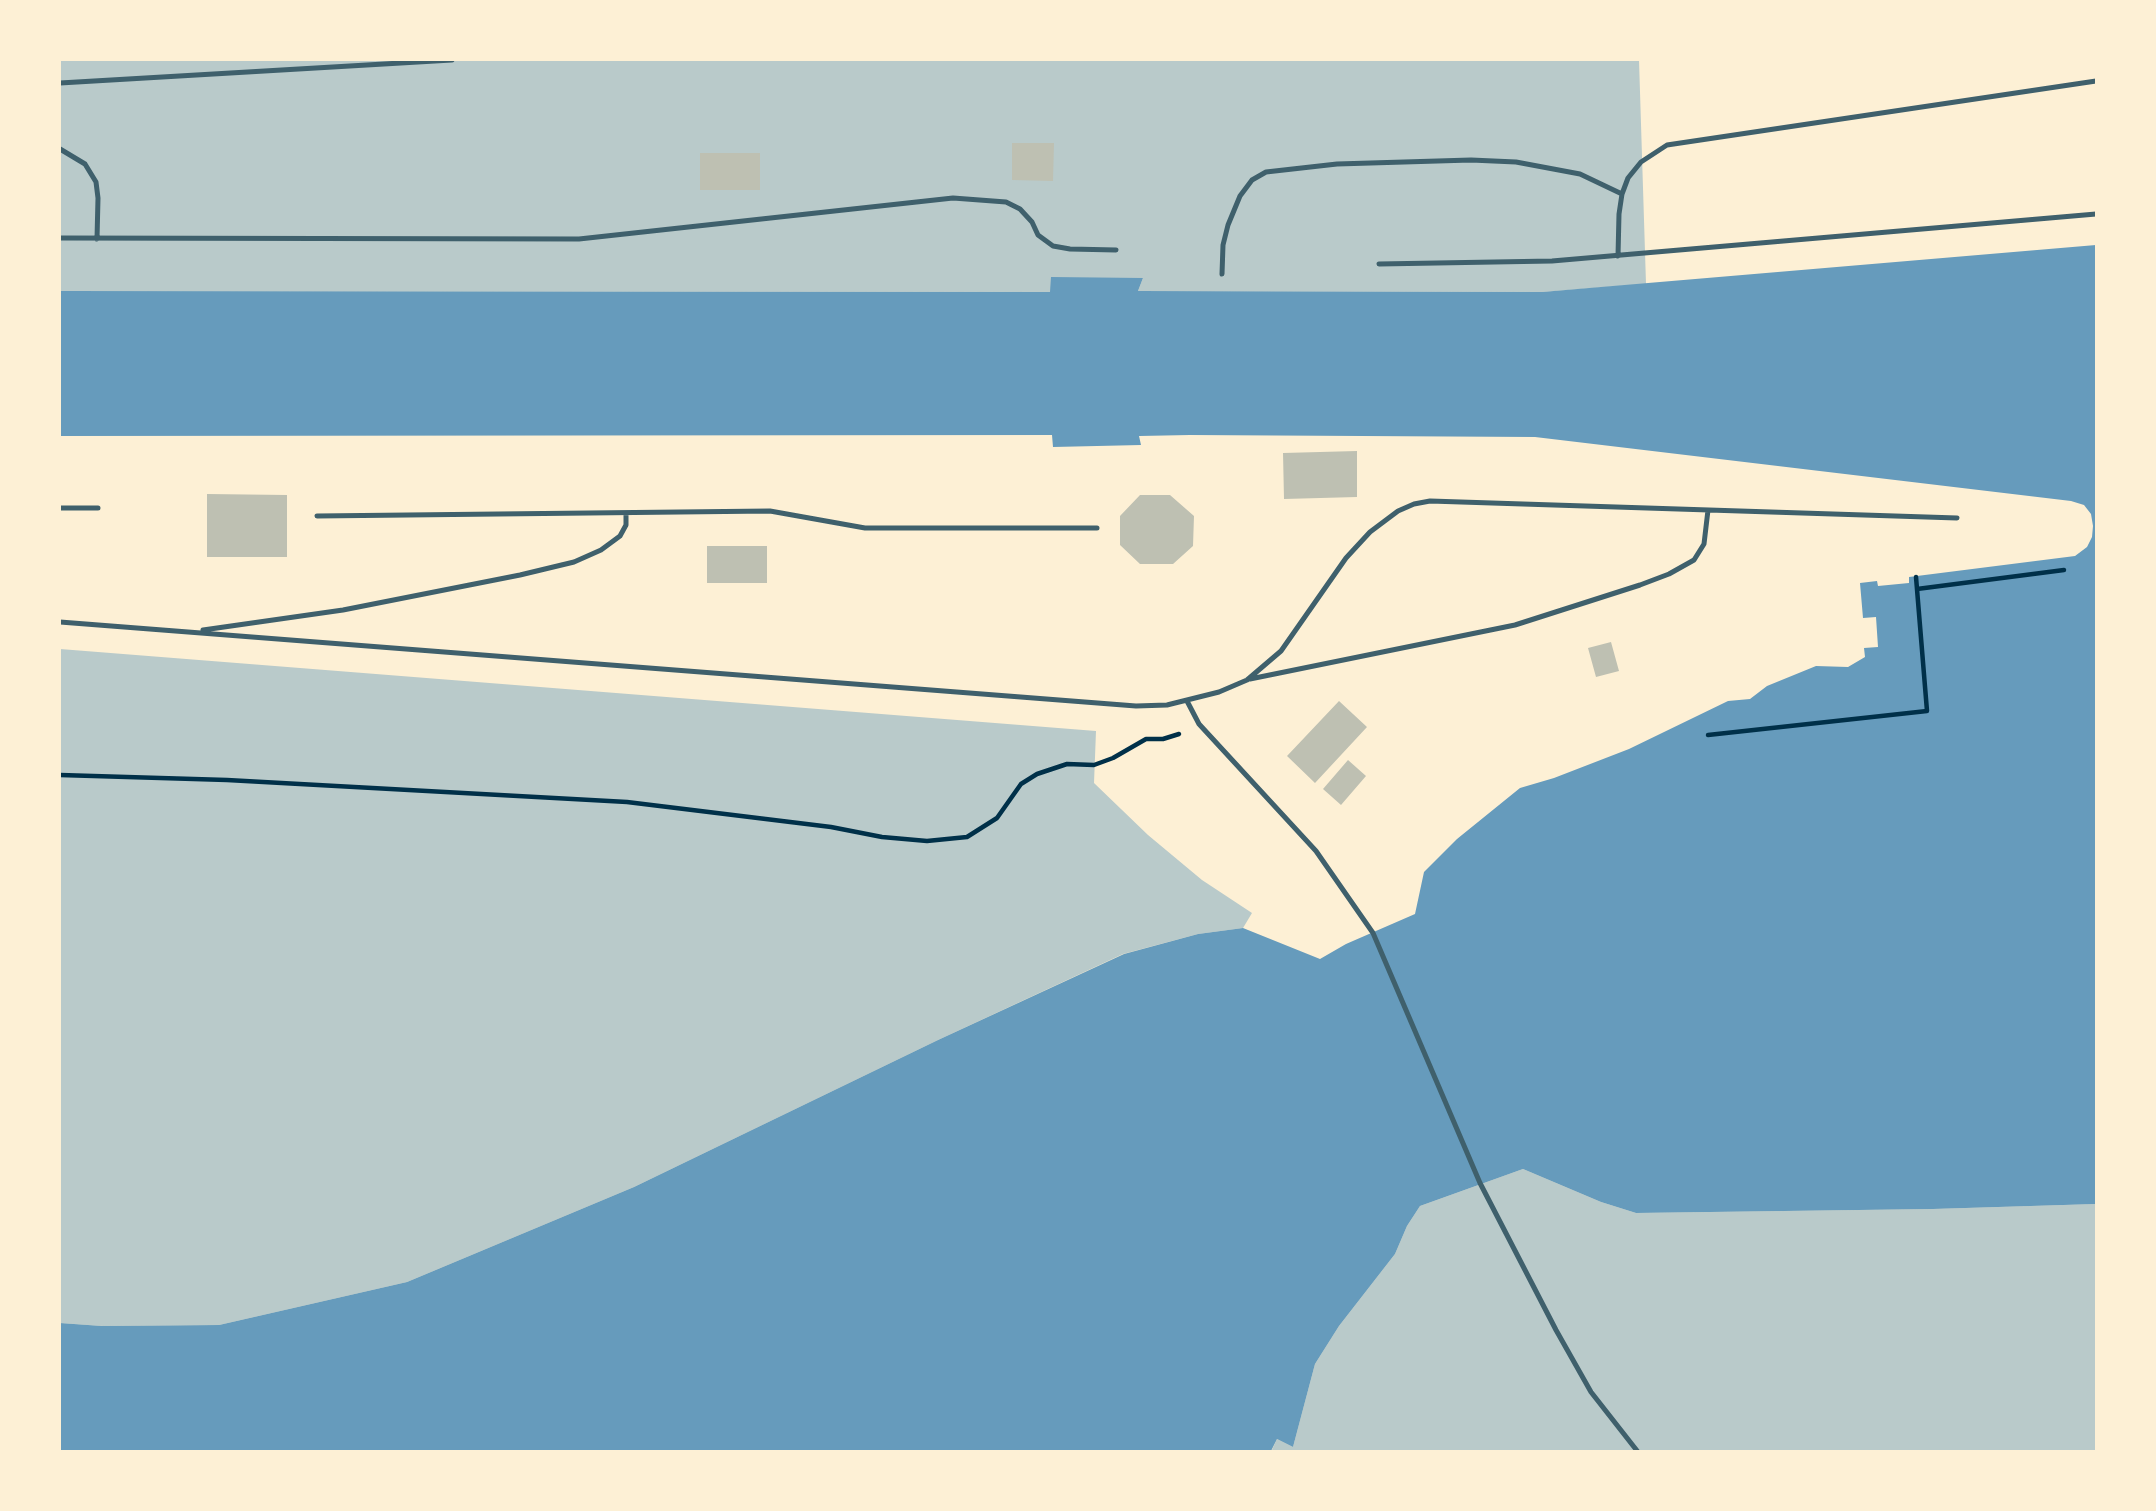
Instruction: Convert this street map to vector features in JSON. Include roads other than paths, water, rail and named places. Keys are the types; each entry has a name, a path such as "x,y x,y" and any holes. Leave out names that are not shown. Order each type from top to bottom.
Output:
{"lane":[{"path":"60,83 452,60"},
{"path":"1618,256 1619,214 1628,178 1641,162 1667,145 2096,81"},
{"path":"60,149 85,164 96,182 97,239"},
{"path":"1222,274 1223,245 1240,196 1252,180 1266,172 1337,164 1471,160 1516,162 1580,174 1622,194"},
{"path":"60,238 579,239 953,198 1006,202 1020,209 1038,235 1053,246 1116,250"},
{"path":"1379,264 1552,261 2096,214"},
{"path":"1247,680 1281,651 1346,558 1370,532 1398,511 1414,504 1430,501 1957,519"},
{"path":"60,508 98,508"},
{"path":"60,622 1136,706 1167,705 1219,692 1247,680 1515,625 1640,585 1694,560 1704,544 1708,510"},
{"path":"317,516 771,511 865,528 1097,528"},
{"path":"193,632 343,610 574,562 601,550 620,536 626,525 626,514"},
{"path":"1186,701 1202,728 1316,851 1373,933 1480,1184 1591,1392 1638,1451"}],"water":[{"path":"2096,245 2096,1204 1636,1213 1601,1202 1523,1169 1420,1206 1407,1226 1395,1254 1339,1326 1315,1364 1293,1447 1277,1439 1271,1451 60,1451 60,1323 102,1326 219,1325 407,1282 634,1187 938,1040 1124,954 1198,934 1243,928 1320,959 1346,944 1415,914 1424,872 1457,839 1520,788 1629,749 1728,701 1750,699 1767,686 1816,666 1848,667 1865,657 1864,648 1878,647 1876,617 1863,618 1860,583 1877,581 1878,586 1909,583 1909,577 2075,556 2087,547 2093,526 2091,514 2084,505 2071,501 1535,437 1139,436 1141,445 1053,447 1052,435 60,436 60,291 1050,292 1051,277 1143,278 1138,291 1542,292"}]}
